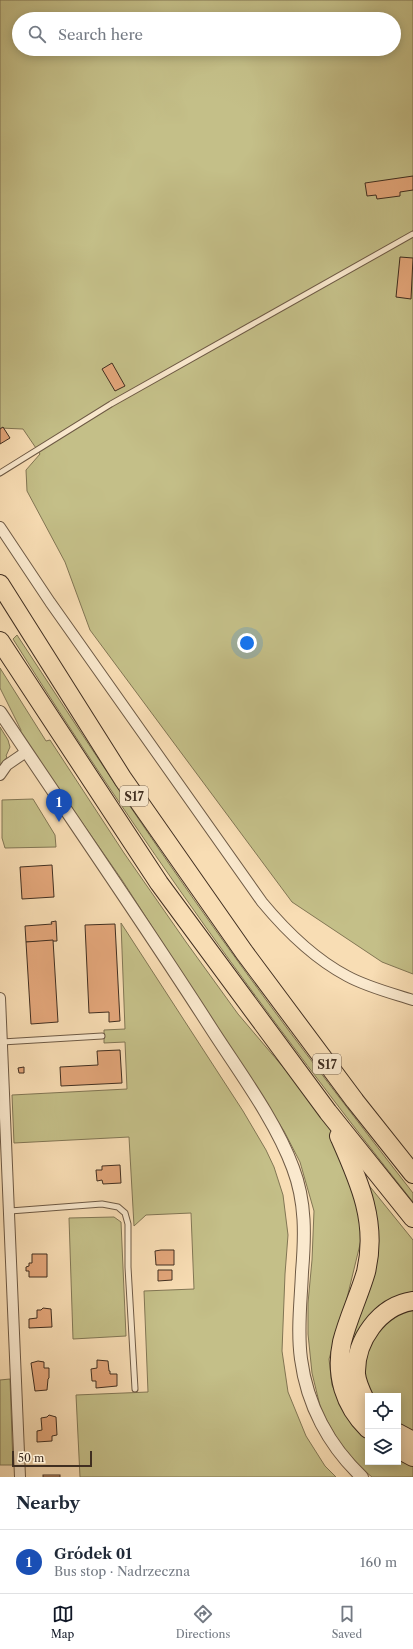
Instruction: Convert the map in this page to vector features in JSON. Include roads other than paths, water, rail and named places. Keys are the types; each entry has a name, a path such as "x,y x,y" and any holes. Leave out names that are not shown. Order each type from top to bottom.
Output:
{"highway":[{"name":"S17","path":"0,584 123,779 244,952 355,1101 413,1174"},
{"name":"S17","path":"0,641 159,883 328,1112 413,1218"},
{"path":"328,1112 360,1182 369,1224 370,1249 368,1261 342,1342 339,1365 341,1384 349,1405 365,1426"},
{"path":"365,1400 358,1385 356,1374 361,1344 369,1330 380,1317 398,1305 413,1301"},
{"path":"401,1435 413,1441"},
{"path":"401,1451 413,1457"}],"street":[{"path":"0,527 50,602 248,883 284,928 313,953 347,976 380,990 413,1000"},
{"path":"0,712 155,941 274,1127 284,1147 298,1182 303,1209 305,1234 300,1329 301,1358 304,1377 313,1406 322,1426 343,1457 362,1477"},
{"path":"0,775 7,765 26,752"},
{"path":"0,998 20,1477"}],"lane":[{"path":"0,473 111,404 413,234"},
{"path":"1,1042 102,1036"},
{"path":"10,1211 102,1204 118,1207 125,1213 128,1224 128,1267 135,1390"}],"place":[{"name":"Gródek 01","path":"59,822"}]}
